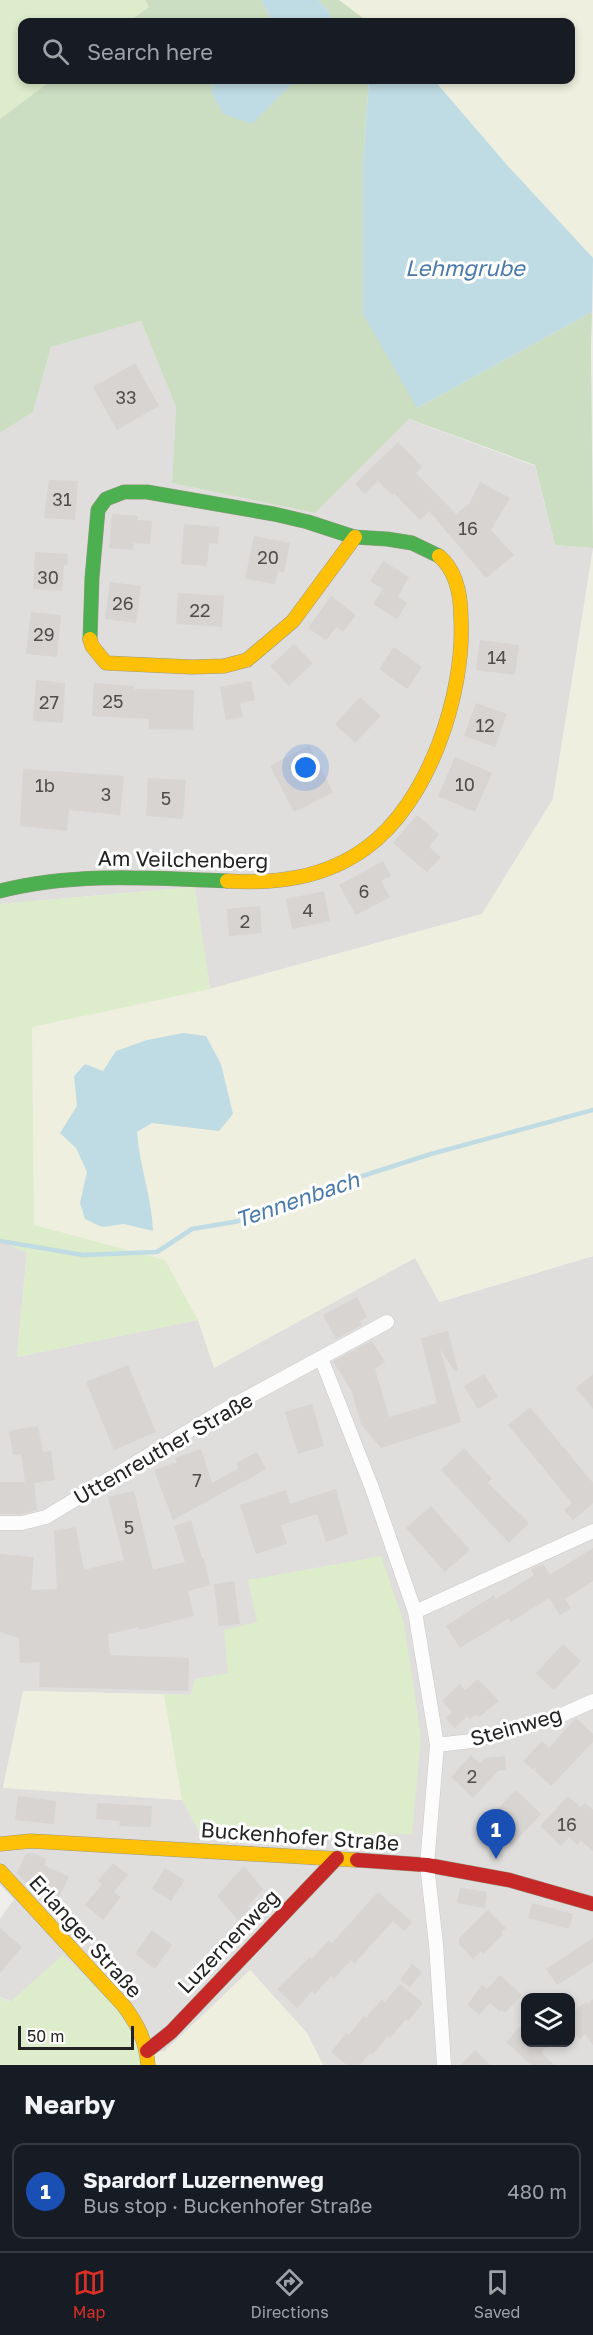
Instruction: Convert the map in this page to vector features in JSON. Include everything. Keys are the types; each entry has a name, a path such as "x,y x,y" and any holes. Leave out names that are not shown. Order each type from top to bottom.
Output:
{"street":[{"name":"Am Veilchenberg","path":"3,888 75,880 126,879 266,883 305,877 332,867 370,846 401,813 428,771 456,691 462,656 463,619 458,586 452,571 441,558 420,545 408,542 355,537 304,521 192,499 129,490 109,497 99,506 95,528 89,618 91,643 106,663 192,668 224,666 247,660 293,621 355,537"},
{"name":"Uttenreuther Straße","path":"0,1523 22,1523 46,1517 217,1414 387,1322"},
{"path":"321,1358 372,1488 415,1612 437,1745 427,1865 436,1944 444,2065"},
{"path":"415,1612 593,1532"},
{"name":"Steinweg","path":"437,1745 471,1741 555,1718 593,1701"},
{"name":"Buckenhofer Straße","path":"0,1844 31,1841 427,1865 509,1880 593,1904"},
{"name":"Luzernenweg","path":"148,2058 337,1858"},
{"name":"Erlanger Straße","path":"0,1871 124,2006 139,2027 148,2058"}],"shaded area":[{"path":"141,321 176,407 172,483 315,513 408,419 535,466 555,545 593,548 553,799 482,914 210,989 194,887 0,904 0,433 33,412 51,347"},
{"path":"0,1241 27,1252 17,1357 198,1320 214,1367 416,1257 440,1302 593,1256 593,2065 323,2065 307,2033 250,1970 165,2051 146,2055 0,1997 0,1919 14,1899 0,1885","holes":["257,1622 202,1837 182,1800 3,1787 24,1691 191,1695 195,1679 228,1674"]}],"green space":[{"path":"0,0 145,0 149,7 134,18 18,18 18,84 47,84 0,119"},
{"path":"145,0 261,0 271,18 134,18 149,7"},
{"path":"318,0 339,0 363,18 332,18"},
{"path":"339,0 593,0 593,258 507,165 437,84 575,84 575,18 363,18"},
{"path":"47,84 214,84 211,92 288,87 291,84 369,84 363,161 417,408 592,312 593,548 555,545 535,465 409,419 315,513 172,483 176,407 141,321 51,347 33,412 0,433 0,119"},
{"path":"593,554 593,1256 439,1302 415,1258 214,1368 198,1320 165,1260 34,1225 32,1027 210,989 482,914 553,799"},
{"path":"195,887 210,989 32,1027 34,1225 165,1260 198,1320 17,1357 27,1253 0,1241 0,904"},
{"path":"381,1556 404,1623 421,1737 412,1834 202,1837 182,1800 164,1694 191,1695 195,1679 228,1673 224,1630 257,1622 248,1580"},
{"path":"23,1691 164,1694 182,1800 3,1788"},
{"path":"63,1955 115,2006 146,2055 145,2065 0,2065 0,1997 10,2002"},
{"path":"250,1970 307,2033 323,2065 145,2065 146,2055 165,2051"}],"water":[{"path":"261,0 318,0 332,18 271,18"},
{"path":"214,84 292,84 252,124 223,114 211,92"},
{"name":"Lehmgrube","path":"369,84 437,84 507,165 593,258 592,312 417,408 363,314 363,161"},
{"path":"183,1033 206,1036 221,1064 233,1114 219,1131 152,1123 137,1132 153,1231 124,1224 102,1227 85,1219 80,1203 87,1172 76,1148 60,1133 77,1106 74,1076 85,1064 103,1071 116,1051 147,1040"}],"building":[{"path":"135,363 159,406 117,430 93,387"},
{"path":"398,442 422,467 416,473 456,514 469,504 480,482 510,498 491,530 514,555 486,578 429,511 420,520 394,493 392,495 378,481 365,494 355,484"},
{"path":"49,480 78,481 75,520 44,518"},
{"path":"112,514 138,516 137,520 152,521 150,544 134,543 133,550 109,548"},
{"path":"184,524 219,527 218,544 209,543 207,566 181,564"},
{"path":"254,536 290,543 284,572 278,571 275,584 245,579"},
{"path":"35,552 68,554 67,565 64,565 62,591 33,589"},
{"path":"383,561 409,577 398,597 407,603 397,619 373,604 383,589 370,581"},
{"path":"110,582 141,586 136,623 105,619"},
{"path":"178,593 224,596 222,627 176,624"},
{"path":"331,596 356,615 343,632 336,627 326,640 308,628"},
{"path":"31,612 61,615 57,657 26,654"},
{"path":"480,640 519,645 515,675 476,670"},
{"path":"294,644 313,663 289,686 270,666"},
{"path":"394,647 422,667 407,689 379,669"},
{"path":"36,680 65,683 63,723 33,721"},
{"path":"251,681 255,700 240,703 243,717 226,720 220,687"},
{"path":"94,683 135,686 134,689 194,690 193,730 149,729 149,719 92,716"},
{"path":"360,697 381,716 355,743 335,724"},
{"path":"476,703 507,714 495,747 464,736"},
{"path":"309,745 333,792 294,812 270,766"},
{"path":"455,757 492,773 475,812 438,796"},
{"path":"23,769 124,776 120,815 69,810 67,831 20,826"},
{"path":"148,778 186,780 183,819 146,816"},
{"path":"417,815 439,834 429,847 441,857 427,872 393,843"},
{"path":"383,861 391,876 381,881 390,897 356,915 339,885"},
{"path":"324,891 330,921 292,929 286,899"},
{"path":"260,906 262,933 229,936 227,909"},
{"path":"357,1297 367,1317 360,1321 362,1325 336,1339 323,1315"},
{"path":"448,1331 458,1370 455,1372 440,1349 461,1422 381,1448 361,1424 352,1392 333,1361 372,1341 385,1362 375,1369 389,1417 437,1403 421,1338"},
{"path":"128,1365 156,1432 114,1450 86,1382"},
{"path":"484,1374 498,1397 478,1409 464,1386"},
{"path":"593,1374 593,1409 576,1388"},
{"path":"312,1404 324,1446 298,1454 285,1412"},
{"path":"530,1407 593,1483 593,1503 573,1520 564,1510 572,1503 508,1425"},
{"path":"38,1426 43,1452 51,1451 55,1480 34,1483 37,1510 21,1514 0,1514 0,1482 25,1482 21,1454 13,1455 9,1431"},
{"path":"464,1448 492,1479 488,1483 529,1523 509,1543 441,1470"},
{"path":"201,1449 212,1483 239,1468 236,1463 257,1452 266,1469 173,1520 154,1470 177,1462 175,1458"},
{"path":"336,1489 348,1534 326,1542 317,1514 281,1525 287,1544 256,1554 240,1505 286,1490 290,1504"},
{"path":"134,1491 153,1570 185,1562 174,1526 191,1521 202,1558 204,1558 210,1585 188,1591 194,1616 139,1630 139,1627 108,1634 110,1655 189,1658 188,1691 39,1687 40,1662 20,1663 19,1638 0,1632 0,1554 34,1557 31,1590 57,1589 54,1531 76,1527 84,1570 124,1560 108,1497"},
{"path":"431,1506 470,1550 445,1572 406,1528"},
{"path":"593,1548 593,1581 565,1599 571,1608 560,1615 549,1598 511,1622 509,1618 460,1648 446,1626 494,1595 496,1599 534,1575 531,1569 543,1564 550,1575"},
{"path":"234,1581 240,1624 219,1626 214,1584"},
{"path":"563,1644 581,1661 554,1690 536,1673"},
{"path":"478,1679 499,1701 479,1717 476,1714 470,1719 467,1716 455,1728 446,1718 452,1712 442,1701 460,1684 465,1690"},
{"path":"576,1718 593,1734 593,1742 551,1786 535,1771 537,1768 532,1769 523,1761 542,1741 549,1748"},
{"path":"471,1755 480,1763 485,1758 505,1756 506,1770 498,1771 473,1798 451,1777"},
{"path":"516,1790 541,1814 511,1846 485,1822"},
{"path":"18,1796 56,1801 54,1824 15,1820"},
{"path":"568,1796 581,1807 585,1803 593,1810 593,1851 581,1841 577,1845 569,1837 561,1846 540,1826"},
{"path":"97,1803 152,1806 151,1827 119,1826 120,1821 96,1819"},
{"path":"33,1853 46,1859 44,1865 69,1877 59,1897 23,1880 17,1873 26,1854"},
{"path":"113,1863 128,1875 114,1892 121,1897 103,1920 85,1905 102,1884 98,1881"},
{"path":"244,1866 263,1889 248,1906 250,1909 238,1920 217,1896"},
{"path":"165,1868 185,1880 171,1901 152,1889"},
{"path":"460,1888 487,1892 485,1908 457,1903"},
{"path":"378,1892 412,1922 404,1931 393,1921 354,1964 351,1960 334,1979 331,1976 315,1994 312,1991 297,2008 277,1989 310,1957 312,1959 329,1940 332,1943"},
{"path":"532,1903 573,1914 569,1929 528,1918"},
{"path":"488,1910 506,1928 501,1932 503,1935 483,1954 481,1951 473,1959 459,1944 459,1938"},
{"path":"0,1928 22,1947 0,1973"},
{"path":"152,1930 172,1945 155,1969 135,1954"},
{"path":"593,1938 593,1962 557,1985 546,1969"},
{"path":"412,1964 422,1972 410,1987 400,1980"},
{"path":"500,1975 521,1996 505,2013 502,2010 500,2012 490,2003 479,2015 467,2005 482,1985 487,1989"},
{"path":"400,1984 423,2003 408,2021 406,2019 390,2038 388,2036 360,2065 347,2065 331,2052 346,2033 349,2035 364,2016 366,2018 382,1999 385,2002"},
{"path":"593,1999 593,2045 585,2034 580,2039 575,2033 575,2010 586,2002 588,2004"},
{"path":"521,2025 521,2047 546,2047 541,2052 554,2065 531,2065 506,2042"},
{"path":"475,2050 490,2065 461,2065"}],"waterway":[{"name":"Tennenbach","path":"0,1241 83,1255 157,1252 192,1229 245,1220 300,1196 431,1154 593,1110"}],"traffic: fast":[{"path":"90,639 98,510 106,499 124,492 147,492 274,514 354,537 412,543 439,556"},
{"path":"0,891 28,885 84,879 227,881"}],"traffic: slow":[{"path":"90,639 92,646 106,663 192,667 224,666 247,660 293,621 355,537"},
{"path":"227,881 282,880 334,866 366,848 388,828 408,804 439,744 457,680 461,648 459,593 450,569 439,556"},
{"path":"0,1844 31,1841 357,1860"},
{"path":"0,1871 124,2006 140,2034 148,2065"}],"traffic: jam":[{"path":"147,2051 171,2032 337,1858"},
{"path":"357,1860 427,1865 509,1880 593,1904"}],"place":[{"name":"Spardorf Luzernenweg","path":"496,1859"}]}
